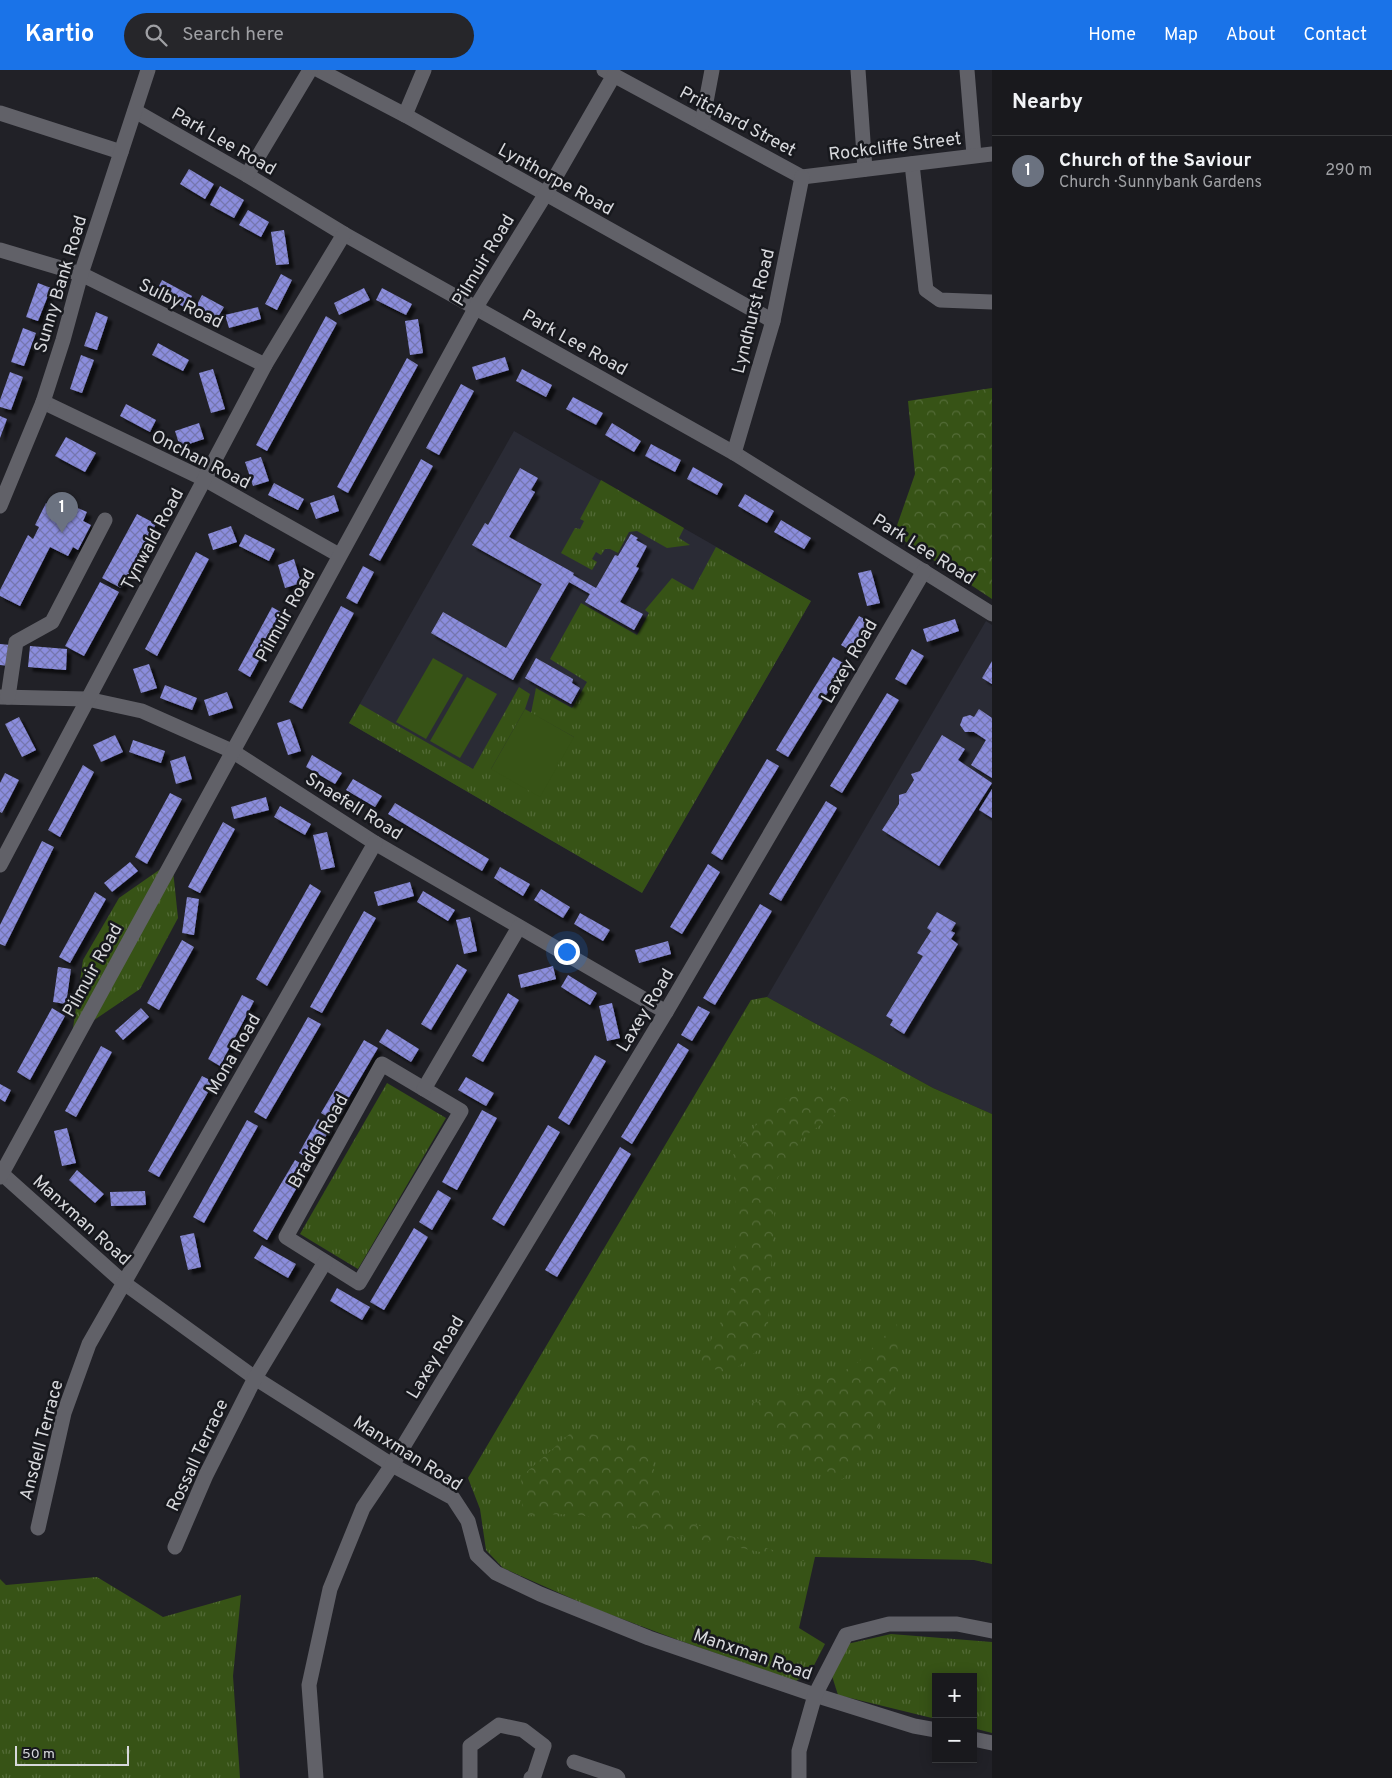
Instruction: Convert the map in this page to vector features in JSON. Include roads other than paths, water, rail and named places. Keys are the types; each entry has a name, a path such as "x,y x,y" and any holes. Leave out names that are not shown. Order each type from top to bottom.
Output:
{"street":[{"name":"Sunny Bank Road","path":"0,506 42,402 63,340 81,274 148,70"},
{"path":"247,175 310,70"},
{"name":"Lynthorpe Road","path":"319,70 405,115 773,321"},
{"path":"405,115 424,70"},
{"path":"702,123 712,70"},
{"path":"858,70 866,169"},
{"path":"967,70 974,155"},
{"name":"Pritchard Street","path":"609,73 802,177"},
{"name":"Pilmuir Road","path":"1,1174 339,555 476,308 545,195 609,73"},
{"name":"Park Lee Road","path":"135,111 247,175 344,234 734,453 992,614"},
{"path":"0,113 121,152"},
{"name":"Rockcliffe Street","path":"802,177 992,154"},
{"path":"912,164 926,290 940,300 992,302"},
{"name":"Lyndhurst Road","path":"734,453 773,321 802,177"},
{"name":"Tynwald Road","path":"0,865 87,699 206,480 265,365 344,234"},
{"name":"Sulby Road","path":"0,250 81,274 265,365"},
{"name":"Onchan Road","path":"42,402 206,480 339,555"},
{"path":"4,697 16,642 52,622 104,520"},
{"name":"Laxey Road","path":"316,1778 309,1685 330,1589 363,1508 392,1465 666,1012 924,571"},
{"name":"Snaefell Road","path":"4,697 87,699 142,711 232,751 375,843 666,1012"},
{"name":"Mona Road","path":"124,1283 375,843"},
{"path":"424,1089 519,927"},
{"name":"Bradda Road","path":"382,1064 461,1111 359,1283 325,1262 286,1238 382,1064"},
{"name":"Manxman Road","path":"1,1174 124,1283 255,1378 392,1465 453,1498 468,1522 476,1555 496,1572 540,1594 649,1638 815,1695 914,1726 932,1729"},
{"path":"255,1378 325,1262"},
{"name":"Ansdell Terrace","path":"38,1528 64,1413 89,1344 124,1283"},
{"name":"Rossall Terrace","path":"175,1548 206,1475 255,1378"},
{"path":"799,1778 799,1751 815,1695 846,1635 889,1624 958,1624 992,1631"},
{"path":"470,1778 470,1746 499,1725 523,1730 544,1746 534,1776 531,1778"},
{"path":"977,1740 992,1743"},
{"path":"574,1762 618,1778"}],"place":[{"name":"Church of the Saviour","path":"62,533"}]}
